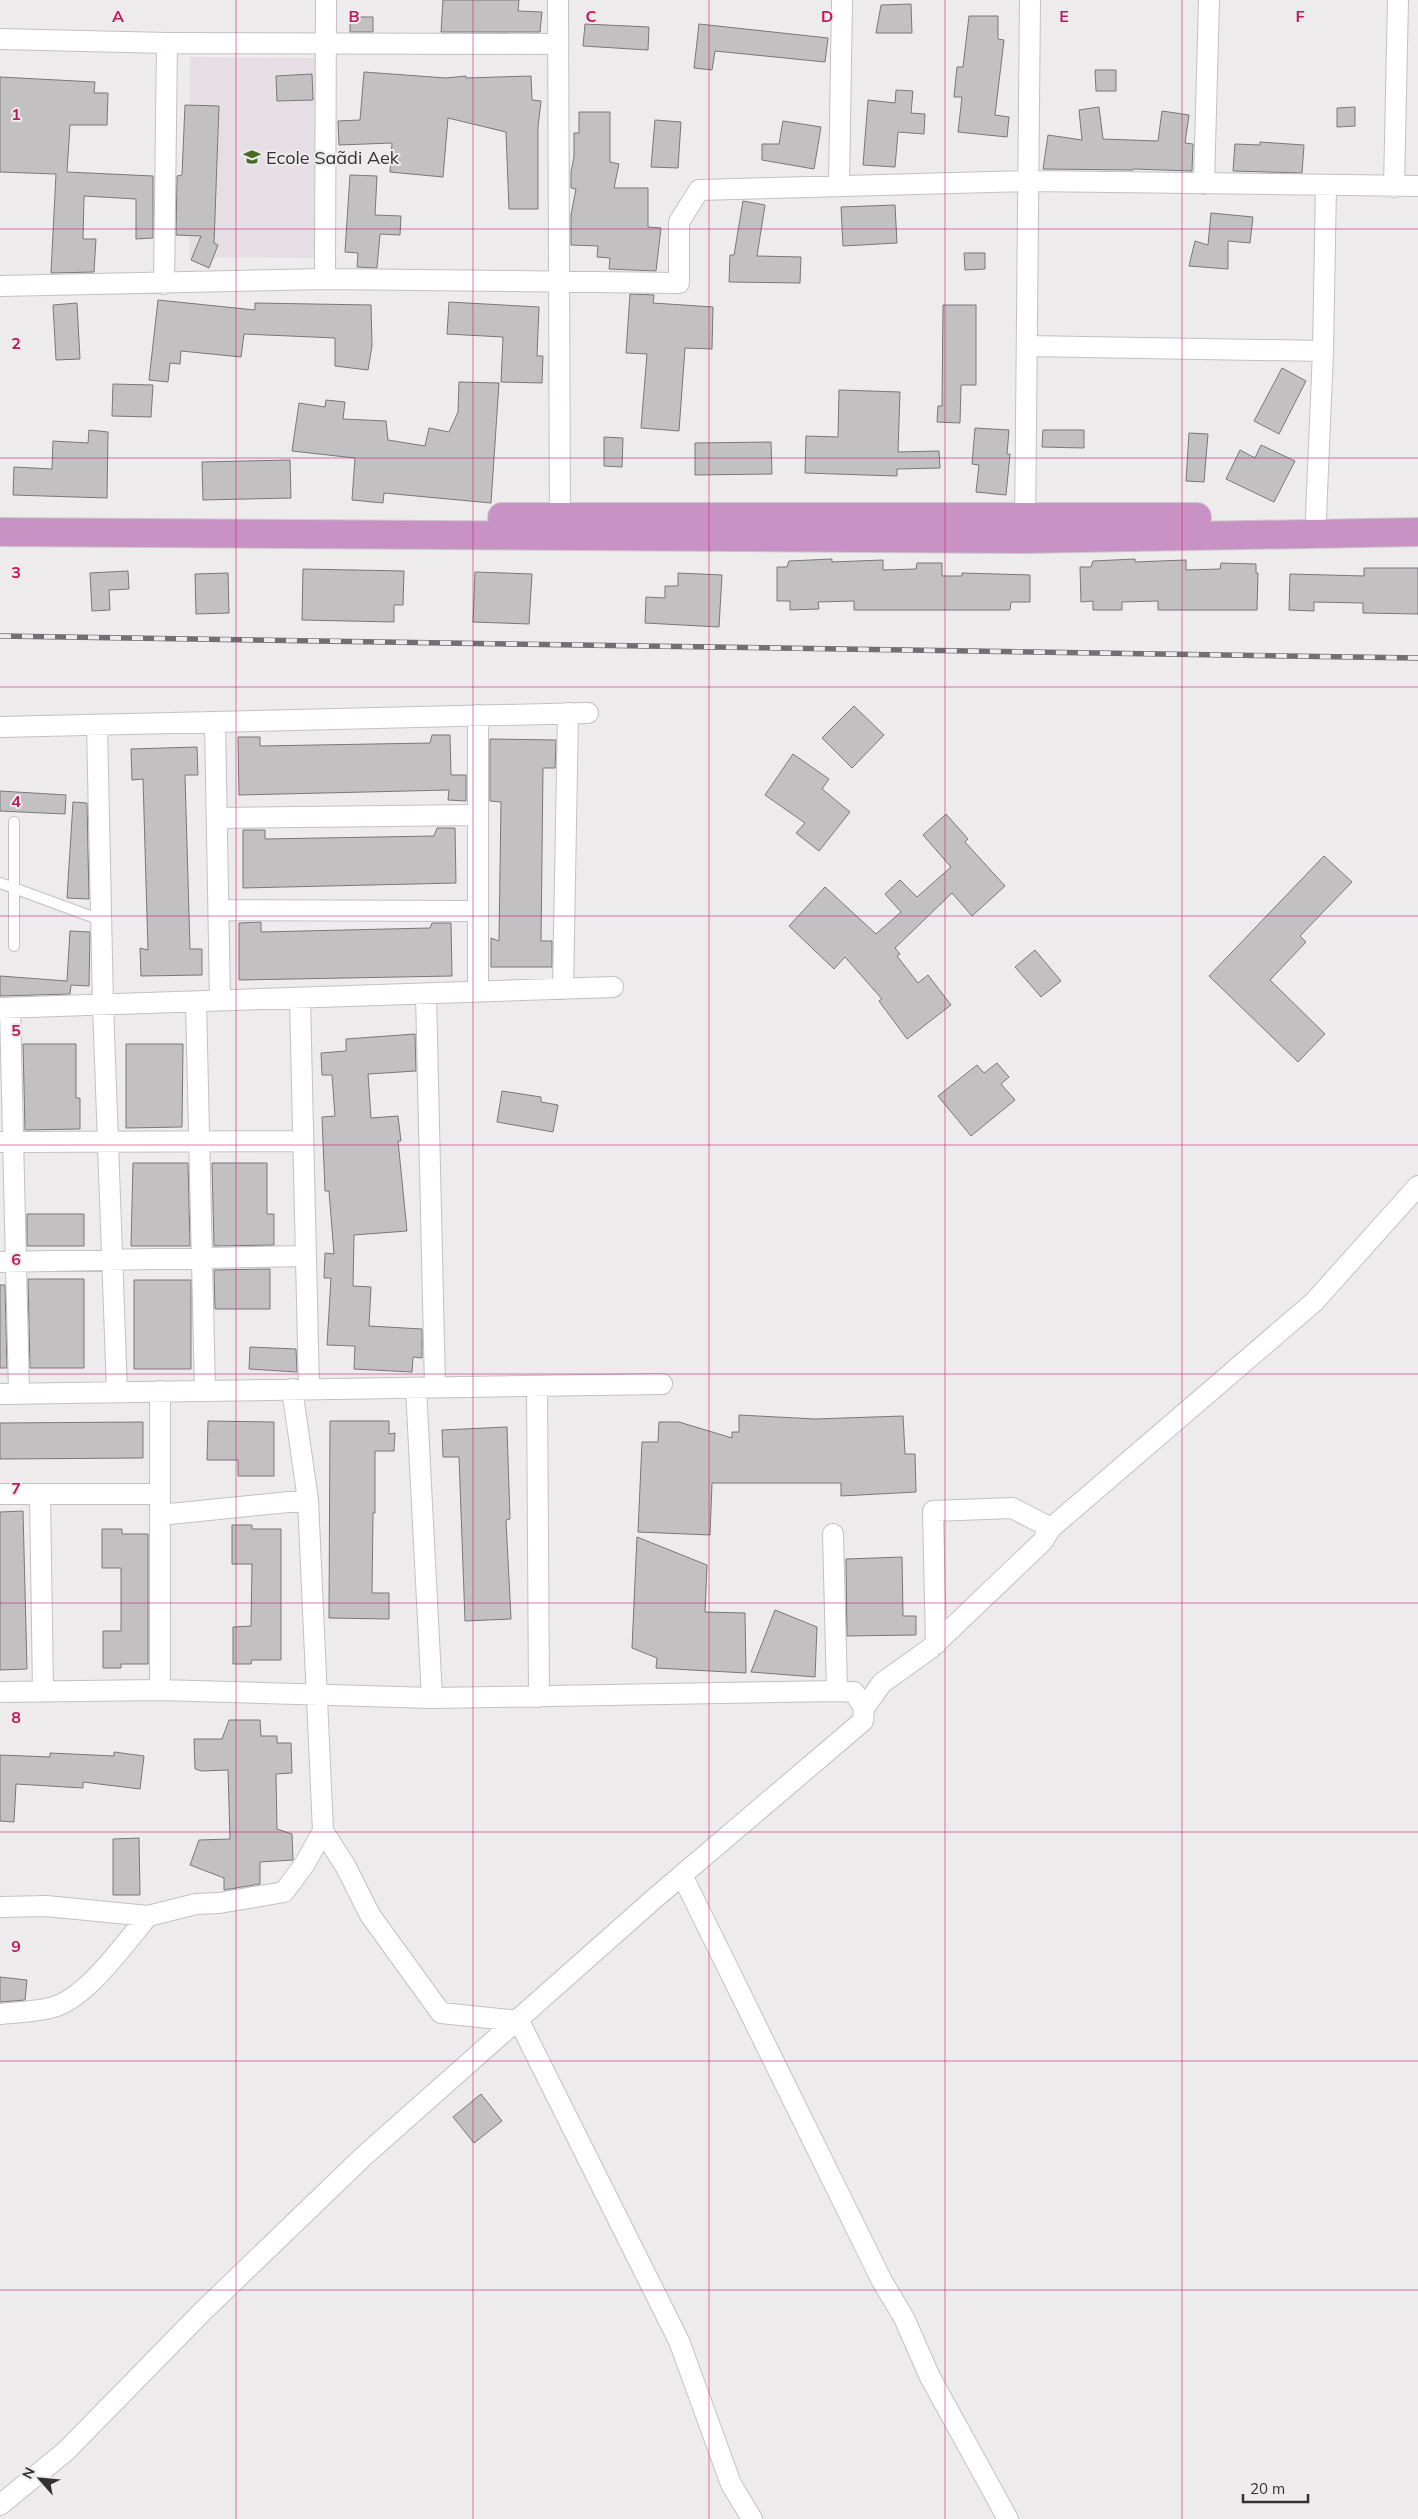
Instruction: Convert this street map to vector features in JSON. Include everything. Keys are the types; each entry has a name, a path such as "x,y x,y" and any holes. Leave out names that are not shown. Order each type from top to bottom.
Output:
{"highway":[{"path":"0,532 560,526 887,515 1024,528 1418,532"},
{"path":"1024,528 1316,517 1418,518"},
{"path":"0,519 560,526"}],"street":[{"path":"325,279 326,0"},
{"path":"558,0 560,526"},
{"path":"839,186 842,0"},
{"path":"1024,528 1030,0"},
{"path":"1204,184 1209,0"},
{"path":"1394,187 1398,0"},
{"path":"0,39 326,44 558,44"},
{"path":"164,284 167,42"},
{"path":"0,286 164,284 325,279 558,284 679,283 680,222 699,190 1029,181 1418,186"},
{"path":"1316,517 1323,351 1326,186"},
{"path":"1027,346 1323,351"},
{"path":"563,989 568,713"},
{"path":"0,727 588,713"},
{"path":"478,715 478,992"},
{"path":"215,722 220,1001"},
{"path":"97,725 103,1005 117,1392"},
{"path":"217,818 478,815"},
{"path":"219,910 478,911"},
{"path":"613,987 5,1008 10,1394 662,1384"},
{"path":"426,994 426,1387 432,1698"},
{"path":"300,998 306,1256 300,1389 308,1500 323,1831 346,1867 370,1915 441,2013 519,2021"},
{"path":"196,1002 205,1391"},
{"path":"7,1142 303,1141"},
{"path":"0,2505 66,2450 203,2311 365,2155 519,2021 682,1875 863,1721 864,1708 882,1683 936,1644 1042,1542 1051,1528 1314,1302 1418,1186"},
{"path":"8,1262 306,1256"},
{"path":"537,1386 539,1697"},
{"path":"160,1391 160,1690"},
{"path":"0,1494 160,1494"},
{"path":"40,1494 43,1691"},
{"path":"160,1515 308,1500"},
{"path":"936,1644 933,1511 1012,1508 1051,1528"},
{"path":"833,1534 836,1691"},
{"path":"0,1692 160,1690 317,1693 432,1698 836,1691 854,1692 864,1708"},
{"path":"0,1907 46,1906 148,1916 196,1904 219,1903 284,1892 304,1865 323,1831"},
{"path":"682,1875 882,2281 904,2318 930,2377 1008,2519"},
{"path":"0,2014 51,2008 69,2001 86,1988 148,1916"},
{"path":"519,2021 679,2341 731,2484 752,2519"}],"lane":[{"path":"14,822 14,946"},
{"path":"0,883 101,920"}],"shaded area":[{"name":"Ecole Saãdi Aek","path":"190,57 315,58 314,258 189,257"}],"building":[{"path":"443,0 519,0 518,11 542,12 540,32 441,32"},
{"path":"911,4 912,33 876,33 881,5"},
{"path":"969,16 998,16 998,39 1004,40 995,115 1009,117 1007,137 958,132 962,97 954,97 957,67 963,67"},
{"path":"350,17 373,17 373,32 350,32"},
{"path":"585,24 649,27 648,50 583,46"},
{"path":"699,24 828,38 825,62 715,51 712,70 694,68"},
{"path":"1095,70 1116,70 1116,91 1096,91"},
{"path":"364,72 446,78 466,76 466,78 531,76 532,100 541,101 538,127 538,209 509,209 506,132 448,118 443,177 390,172 392,143 339,145 338,121 360,120"},
{"path":"312,74 313,100 277,101 276,76"},
{"path":"0,77 95,82 94,93 108,93 107,125 70,125 67,172 153,176 153,238 136,239 136,199 84,196 83,239 96,239 94,272 51,273 56,174 0,172"},
{"path":"896,90 913,91 911,113 925,114 924,134 898,132 895,167 863,165 868,100 895,103"},
{"path":"185,105 219,106 214,243 218,245 209,268 191,260 201,236 176,235 177,176 182,175"},
{"path":"1099,107 1103,139 1158,141 1162,111 1189,115 1185,143 1193,144 1192,171 1043,169 1048,135 1082,140 1079,110"},
{"path":"1355,107 1355,126 1337,127 1337,108"},
{"path":"579,112 610,112 610,162 619,164 614,188 648,188 648,227 661,228 656,271 609,269 610,258 597,257 598,246 571,245 571,215 576,189 571,188 571,172 574,157 574,133 579,133"},
{"path":"655,120 681,122 678,168 651,167"},
{"path":"783,121 821,127 814,169 762,160 762,144 779,144"},
{"path":"1260,142 1304,145 1302,173 1233,171 1235,144 1260,145"},
{"path":"350,175 377,176 375,215 401,216 400,235 380,234 377,268 357,267 358,253 345,252"},
{"path":"743,201 765,205 757,256 801,257 800,283 729,282 730,255 734,255"},
{"path":"895,205 897,243 843,246 841,207"},
{"path":"1211,213 1253,217 1250,243 1228,241 1228,269 1189,266 1195,241 1208,245"},
{"path":"964,253 985,253 985,269 965,270"},
{"path":"630,294 654,295 653,303 713,307 712,349 685,348 679,431 641,428 647,354 626,353"},
{"path":"158,300 255,310 255,303 371,305 372,346 368,370 335,366 335,338 244,334 241,357 181,351 180,364 170,363 168,382 149,380"},
{"path":"449,302 539,307 537,356 543,356 542,383 501,382 503,337 447,334"},
{"path":"77,303 80,359 56,360 53,305"},
{"path":"943,305 976,305 976,385 961,385 960,423 937,422 938,406 942,406"},
{"path":"1282,368 1306,381 1279,434 1254,421"},
{"path":"459,382 499,383 491,503 384,493 383,503 352,500 355,458 292,451 299,403 325,407 326,400 345,402 343,419 386,421 388,440 425,446 429,428 449,432 458,412"},
{"path":"113,384 153,385 151,417 112,416"},
{"path":"839,390 900,392 898,452 939,451 940,468 897,469 897,476 805,473 806,436 838,437"},
{"path":"975,428 1009,430 1007,454 1010,454 1006,495 976,492 979,465 972,464"},
{"path":"89,430 108,432 107,498 13,495 14,467 52,469 53,441 88,443"},
{"path":"1043,430 1084,430 1084,448 1042,447"},
{"path":"1189,433 1208,434 1204,482 1186,481"},
{"path":"604,437 623,438 622,467 604,466"},
{"path":"771,442 772,474 695,475 695,443"},
{"path":"1261,445 1295,461 1274,502 1226,479 1240,450 1255,458"},
{"path":"290,460 291,498 203,500 202,462"},
{"path":"832,559 832,562 883,560 883,570 916,569 917,563 942,563 942,576 962,576 962,573 1030,575 1030,602 1011,602 1010,610 854,610 854,601 818,602 819,609 790,610 790,601 777,601 777,567 787,567 789,561"},
{"path":"1135,559 1135,562 1186,560 1186,570 1220,569 1221,563 1256,564 1256,573 1258,573 1257,610 1158,610 1158,601 1122,602 1122,610 1093,610 1093,601 1081,602 1080,567 1091,567 1093,561"},
{"path":"1364,568 1418,568 1418,614 1363,613 1363,603 1314,602 1314,611 1289,610 1290,574 1364,576"},
{"path":"303,569 404,571 403,605 394,605 394,622 302,620"},
{"path":"128,571 129,589 109,590 110,610 92,611 90,573"},
{"path":"475,572 532,574 529,624 473,622"},
{"path":"228,573 229,613 196,614 195,574"},
{"path":"678,573 722,575 719,627 645,623 646,597 665,598 665,586 678,586"},
{"path":"854,706 884,735 852,768 822,738"},
{"path":"432,735 450,735 451,775 466,775 466,801 448,800 449,790 239,795 238,737 260,737 260,746 430,743"},
{"path":"490,739 556,740 555,768 543,768 541,941 552,941 552,967 491,967 491,938 499,941 501,802 490,801"},
{"path":"197,747 198,775 185,775 190,949 202,949 202,975 141,976 140,948 148,950 143,779 132,780 131,749"},
{"path":"793,754 829,779 822,789 850,812 819,851 796,833 805,823 765,795"},
{"path":"0,791 66,795 65,814 0,811"},
{"path":"73,802 87,803 89,899 67,898"},
{"path":"946,814 968,839 965,842 1005,886 972,916 952,893 895,948 900,954 897,956 918,983 928,975 951,1005 907,1039 879,1001 882,999 845,957 834,969 789,926 825,887 876,934 901,912 885,894 900,880 917,897 951,867 923,835"},
{"path":"437,828 455,828 456,883 243,888 243,830 265,830 265,839 434,836"},
{"path":"1324,856 1352,882 1300,936 1306,942 1270,980 1325,1034 1298,1062 1209,976"},
{"path":"261,922 261,932 430,928 432,923 451,923 452,976 239,980 239,923"},
{"path":"70,931 90,932 89,986 71,985 70,994 0,996 0,976 67,981"},
{"path":"1035,950 1061,981 1041,997 1015,967"},
{"path":"415,1034 416,1071 368,1074 371,1118 398,1116 401,1141 398,1141 407,1231 354,1235 353,1286 371,1287 369,1326 422,1329 422,1358 413,1357 412,1372 354,1369 355,1346 327,1345 331,1278 324,1278 325,1253 334,1254 329,1191 325,1191 322,1117 335,1116 332,1075 322,1075 321,1053 346,1051 346,1039"},
{"path":"23,1044 76,1044 76,1098 80,1098 80,1129 25,1130"},
{"path":"126,1044 183,1044 182,1127 126,1128"},
{"path":"997,1063 1009,1077 1001,1084 1015,1100 971,1136 938,1096 977,1065 984,1073"},
{"path":"502,1091 541,1097 541,1102 558,1105 553,1132 497,1122"},
{"path":"133,1163 188,1163 190,1246 131,1246"},
{"path":"212,1163 267,1163 267,1214 274,1214 274,1245 214,1246"},
{"path":"27,1214 84,1214 84,1246 27,1246"},
{"path":"270,1269 270,1309 215,1309 214,1270"},
{"path":"28,1279 84,1279 84,1368 30,1368"},
{"path":"134,1280 191,1280 191,1369 134,1369"},
{"path":"0,1285 5,1285 7,1368 0,1368"},
{"path":"250,1347 296,1349 297,1372 249,1369"},
{"path":"739,1415 815,1419 903,1416 905,1454 915,1454 916,1492 841,1496 841,1483 712,1483 710,1535 638,1532 642,1442 658,1442 659,1422 679,1422 732,1438 732,1432 739,1432"},
{"path":"208,1421 274,1422 274,1476 238,1476 238,1460 207,1460"},
{"path":"330,1421 389,1421 389,1434 395,1433 394,1451 375,1451 375,1513 373,1513 372,1593 389,1593 389,1619 329,1618"},
{"path":"143,1422 143,1458 0,1459 0,1423"},
{"path":"507,1427 510,1519 506,1520 511,1619 465,1621 459,1457 443,1457 442,1430"},
{"path":"23,1511 27,1669 0,1670 0,1512"},
{"path":"232,1525 252,1525 252,1529 281,1529 281,1660 252,1660 251,1664 233,1664 233,1627 251,1626 252,1564 232,1564"},
{"path":"102,1529 122,1529 122,1534 148,1534 148,1664 121,1664 121,1668 103,1668 103,1631 121,1631 121,1568 102,1568"},
{"path":"637,1537 707,1565 705,1612 745,1613 746,1673 656,1668 657,1658 632,1648"},
{"path":"902,1557 903,1616 916,1616 916,1635 847,1636 846,1559"},
{"path":"775,1610 817,1627 815,1677 751,1672"},
{"path":"229,1720 260,1720 261,1736 277,1736 277,1743 291,1743 292,1773 276,1774 277,1829 292,1834 293,1860 260,1862 260,1884 224,1890 224,1878 190,1865 199,1840 230,1839 228,1770 202,1771 195,1769 194,1739 222,1739"},
{"path":"114,1752 144,1756 140,1789 83,1782 83,1788 16,1784 14,1822 0,1821 0,1755 50,1757 50,1753 114,1756"},
{"path":"139,1838 140,1895 113,1895 113,1839"},
{"path":"0,1977 27,1980 25,2000 0,2002"},
{"path":"481,2094 502,2121 474,2143 453,2117"}],"railway":[{"path":"0,636 1418,658"}],"place":[{"name":"Ecole Saãdi Aek","path":"252,157"}]}
